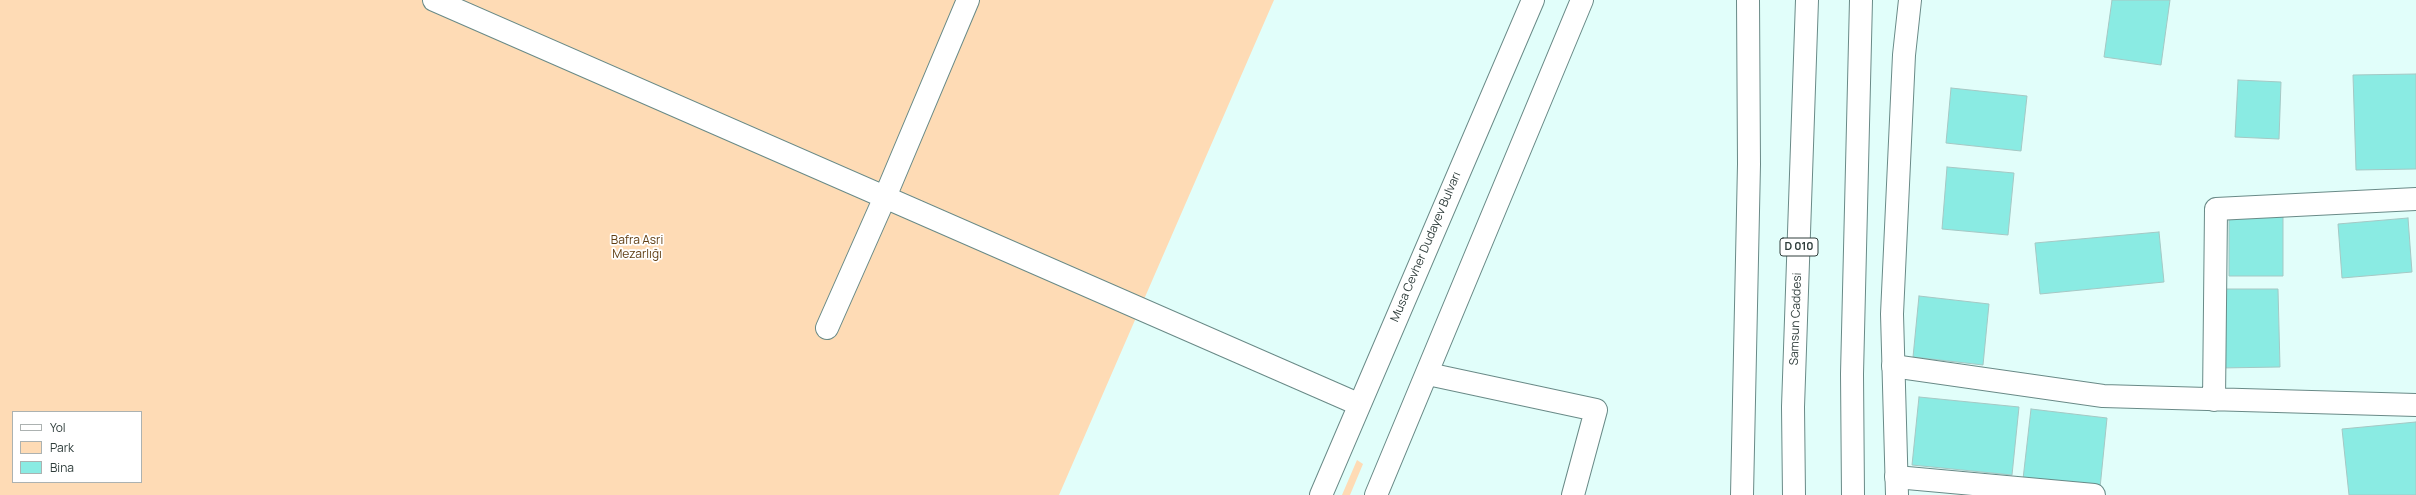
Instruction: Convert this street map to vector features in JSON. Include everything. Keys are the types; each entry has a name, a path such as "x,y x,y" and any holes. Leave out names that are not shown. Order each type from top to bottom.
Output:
{"main road":[{"path":"434,0 1358,404"},
{"path":"826,328 885,197 968,0"},
{"name":"Musa Cevher Dudayev Bulvarı","path":"1321,495 1358,404 1533,0"},
{"path":"1376,495 1428,374 1582,0"},
{"path":"1742,495 1750,164 1748,0"},
{"name":"Samsun Caddesi","path":"1794,495 1793,407 1807,0"},
{"path":"1853,495 1852,374 1861,0"},
{"path":"1910,0 1904,55 1892,314 1896,486 2094,495"},
{"path":"2214,400 2216,209 2416,199"},
{"path":"1893,366 2103,396 2416,405"},
{"path":"1428,374 1596,410 1573,495"}],"green space":[{"name":"Bafra Asri Mezarlığı","path":"0,0 1274,0 1059,495 0,495"},
{"path":"1357,460 1363,464 1350,495 1342,495"}],"building":[{"path":"2112,0 2170,0 2161,65 2104,57"},
{"path":"2416,74 2416,169 2356,170 2353,75"},
{"path":"2238,80 2281,82 2279,139 2235,137"},
{"path":"1951,88 2027,96 2021,151 1946,143"},
{"path":"1947,167 2014,173 2008,235 1942,229"},
{"path":"2229,210 2283,210 2283,276 2229,276"},
{"path":"2408,218 2412,272 2342,278 2338,224"},
{"path":"2159,232 2164,282 2040,294 2035,243"},
{"path":"2218,289 2278,289 2280,367 2220,368"},
{"path":"1919,296 1989,304 1983,365 1913,357"},
{"path":"1919,397 2019,407 2012,475 1912,465"},
{"path":"2031,409 2107,418 2100,488 2023,479"},
{"path":"2416,422 2416,495 2349,495 2342,429"}]}
